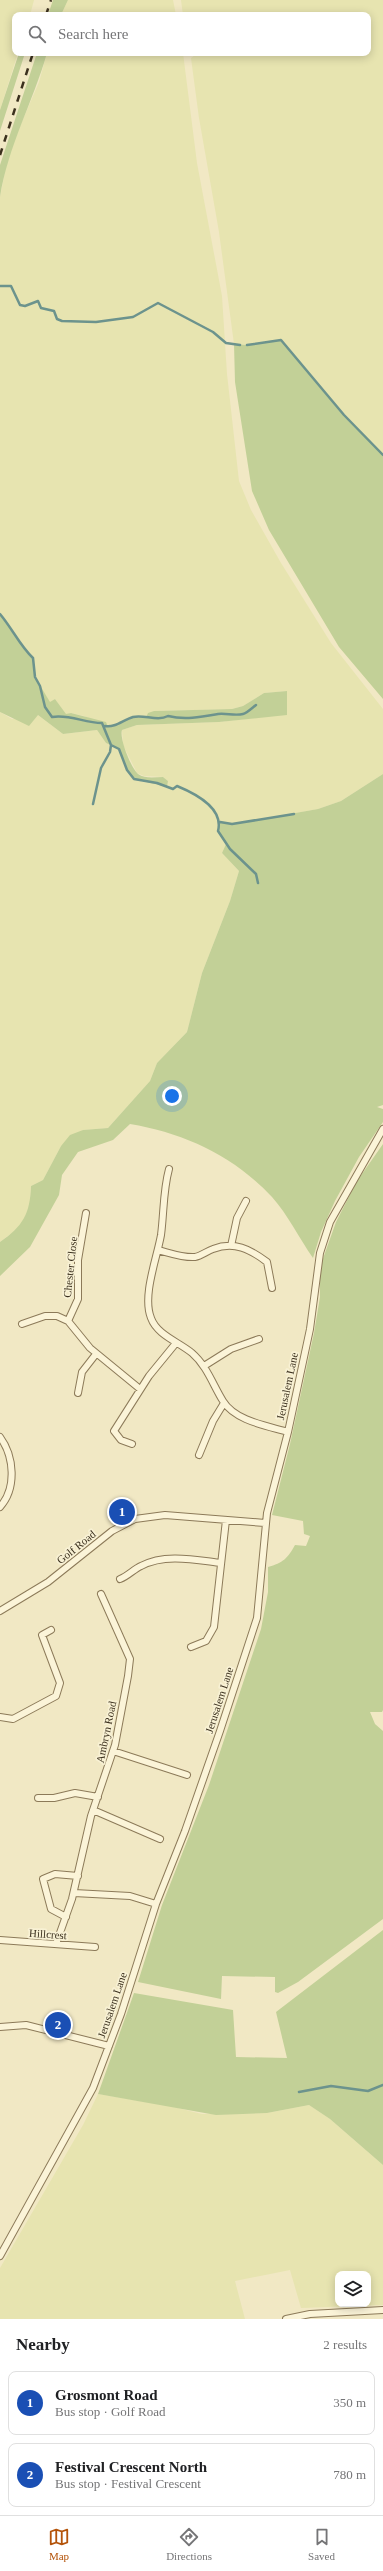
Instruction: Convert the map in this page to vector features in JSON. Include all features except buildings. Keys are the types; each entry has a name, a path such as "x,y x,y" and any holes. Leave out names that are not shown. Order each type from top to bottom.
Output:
{"street":[{"name":"Jerusalem Lane","path":"0,2256 93,2088 109,2046 156,1904 185,1831 257,1618 263,1571 265,1523 288,1432 310,1329 320,1253 330,1222 383,1129"},
{"path":"169,1169 164,1186 158,1250 151,1275 149,1302 150,1319 163,1334 192,1353 204,1366 224,1403 251,1420 288,1432"},
{"path":"231,1246 237,1218 246,1201"},
{"name":"Chester Close","path":"68,1321 78,1299 78,1260 86,1213"},
{"path":"158,1250 179,1256 196,1257 214,1249 237,1245 254,1251 267,1262 272,1288"},
{"path":"22,1324 45,1316 57,1316 68,1321 96,1354 140,1389"},
{"path":"204,1366 232,1349 259,1339"},
{"path":"132,1444 121,1440 114,1430 140,1389 176,1343"},
{"path":"78,1393 82,1372 96,1354"},
{"path":"198,1455 213,1421 224,1403"},
{"path":"0,1437 7,1447 12,1465 11,1484 0,1507"},
{"name":"Golf Road","path":"0,1611 48,1582 112,1531 134,1519 165,1515 198,1516 265,1523"},
{"path":"191,1647 206,1641 214,1627 226,1520"},
{"path":"120,1579 142,1565 158,1560 181,1558 221,1563"},
{"name":"Ambryn Road","path":"56,1944 74,1892 93,1810 113,1751 130,1658 101,1594"},
{"path":"0,1717 13,1719 56,1696 60,1682 42,1635 51,1630"},
{"path":"113,1751 187,1775"},
{"path":"38,1798 54,1798 75,1793 98,1797"},
{"path":"93,1810 160,1839"},
{"path":"66,1917 51,1909 43,1879 55,1874 78,1876"},
{"path":"74,1892 130,1896 156,1904"},
{"name":"Hillcrest","path":"0,1940 95,1947"},
{"path":"0,2027 26,2025 109,2046"},
{"path":"286,2319 310,2314 383,2310"}],"shaded area":[{"path":"0,0 34,0 31,12 12,12 12,56 17,56 0,110"},
{"path":"68,0 173,0 175,12 62,12"},
{"path":"181,0 383,0 383,455 344,415 282,340 247,345 234,344 219,232 199,118 191,58 194,56 371,56 371,12 183,12"},
{"path":"46,56 183,56 197,163 222,296 227,374 239,481 251,510 281,563 331,643 383,709 383,774 341,801 318,809 232,824 220,822 218,831 226,844 222,853 239,871 230,901 202,973 187,1032 157,1063 150,1081 108,1128 83,1130 61,1146 43,1180 31,1186 30,1204 22,1225 0,1242 0,712 12,719 38,715 63,734 97,730 106,743 119,749 127,770 142,782 157,783 167,786 168,781 163,777 144,776 137,773 123,745 122,730 137,725 219,722 287,714 287,691 264,693 243,706 232,709 154,711 146,718 122,721 108,727 84,716 71,713 66,715 55,699 50,703 35,677 33,658 24,649 17,636 0,614 0,197 9,152 39,82"},
{"path":"98,2094 170,2106 202,2114 267,2113 309,2105 330,2119 383,2165 383,2305 371,2305 371,2271 335,2271 335,2307 301,2308 290,2270 235,2281 245,2319 0,2319 0,2268 83,2125"}],"green space":[{"path":"53,0 68,0 62,12 49,12"},
{"path":"18,56 24,56 0,131 0,110"},
{"path":"36,56 46,56 9,160 0,197 0,165"},
{"path":"281,340 344,415 383,455 383,699 339,647 269,530 252,491 235,382 234,344 247,345"},
{"path":"0,614 24,648 33,658 35,677 50,702 55,699 66,714 71,713 106,722 108,727 134,717 146,718 148,713 154,711 232,709 243,706 264,693 287,691 287,715 219,722 137,725 122,730 122,739 126,753 135,771 141,776 163,777 168,781 167,787 134,779 127,770 119,749 106,743 97,730 63,734 38,715 29,726 0,712"},
{"path":"383,774 383,1105 377,1107 383,1109 383,1122 359,1157 335,1201 321,1232 313,1258 272,1197 257,1182 225,1158 207,1148 170,1133 130,1124 113,1140 78,1152 62,1175 59,1195 30,1247 0,1276 0,1242 20,1225 27,1212 31,1186 43,1180 61,1146 70,1135 83,1130 108,1128 150,1081 157,1063 187,1032 202,973 230,901 239,871 222,853 226,844 218,831 220,822 232,824 318,809 341,801"},
{"path":"383,1144 383,1710 382,1712 370,1712 375,1724 383,1731 383,1919 298,1982 278,1993 275,1992 275,1977 222,1976 221,1999 138,1982 162,1905 209,1785 261,1629 268,1592 268,1567 278,1564 290,1553 295,1545 306,1546 310,1536 304,1534 303,1521 272,1515 290,1444 314,1333 320,1297 320,1267 336,1222 357,1181"},
{"path":"383,1930 383,2165 330,2119 309,2105 267,2113 216,2115 98,2094 134,1993 233,2010 236,2057 287,2058 276,2012"}],"waterway":[{"path":"0,286 11,286 20,305 25,306 38,301 41,308 54,311 57,319 62,321 96,322 133,317 158,303 213,332 226,343 240,345"},
{"path":"247,345 281,340 344,415 383,455"},
{"path":"0,614 24,648 33,658 35,677 40,686 45,707 52,717 59,716 102,723 111,745 119,749 127,770 134,779 157,783 173,789 177,786 206,802 217,815 219,823 218,831 230,849 256,874 258,883"},
{"path":"105,726 112,726 137,716 159,718 168,716 187,718 221,714 240,715 246,713 256,705"},
{"path":"93,804 101,768 110,752 111,745"},
{"path":"220,822 232,824 294,814"},
{"path":"299,2092 331,2086 368,2091 383,2085"}],"railway":[{"path":"47,12 51,0"},
{"path":"0,155 32,56"}],"place":[{"name":"Grosmont Road","path":"122,1512"},
{"name":"Festival Crescent North","path":"58,2025"}]}
